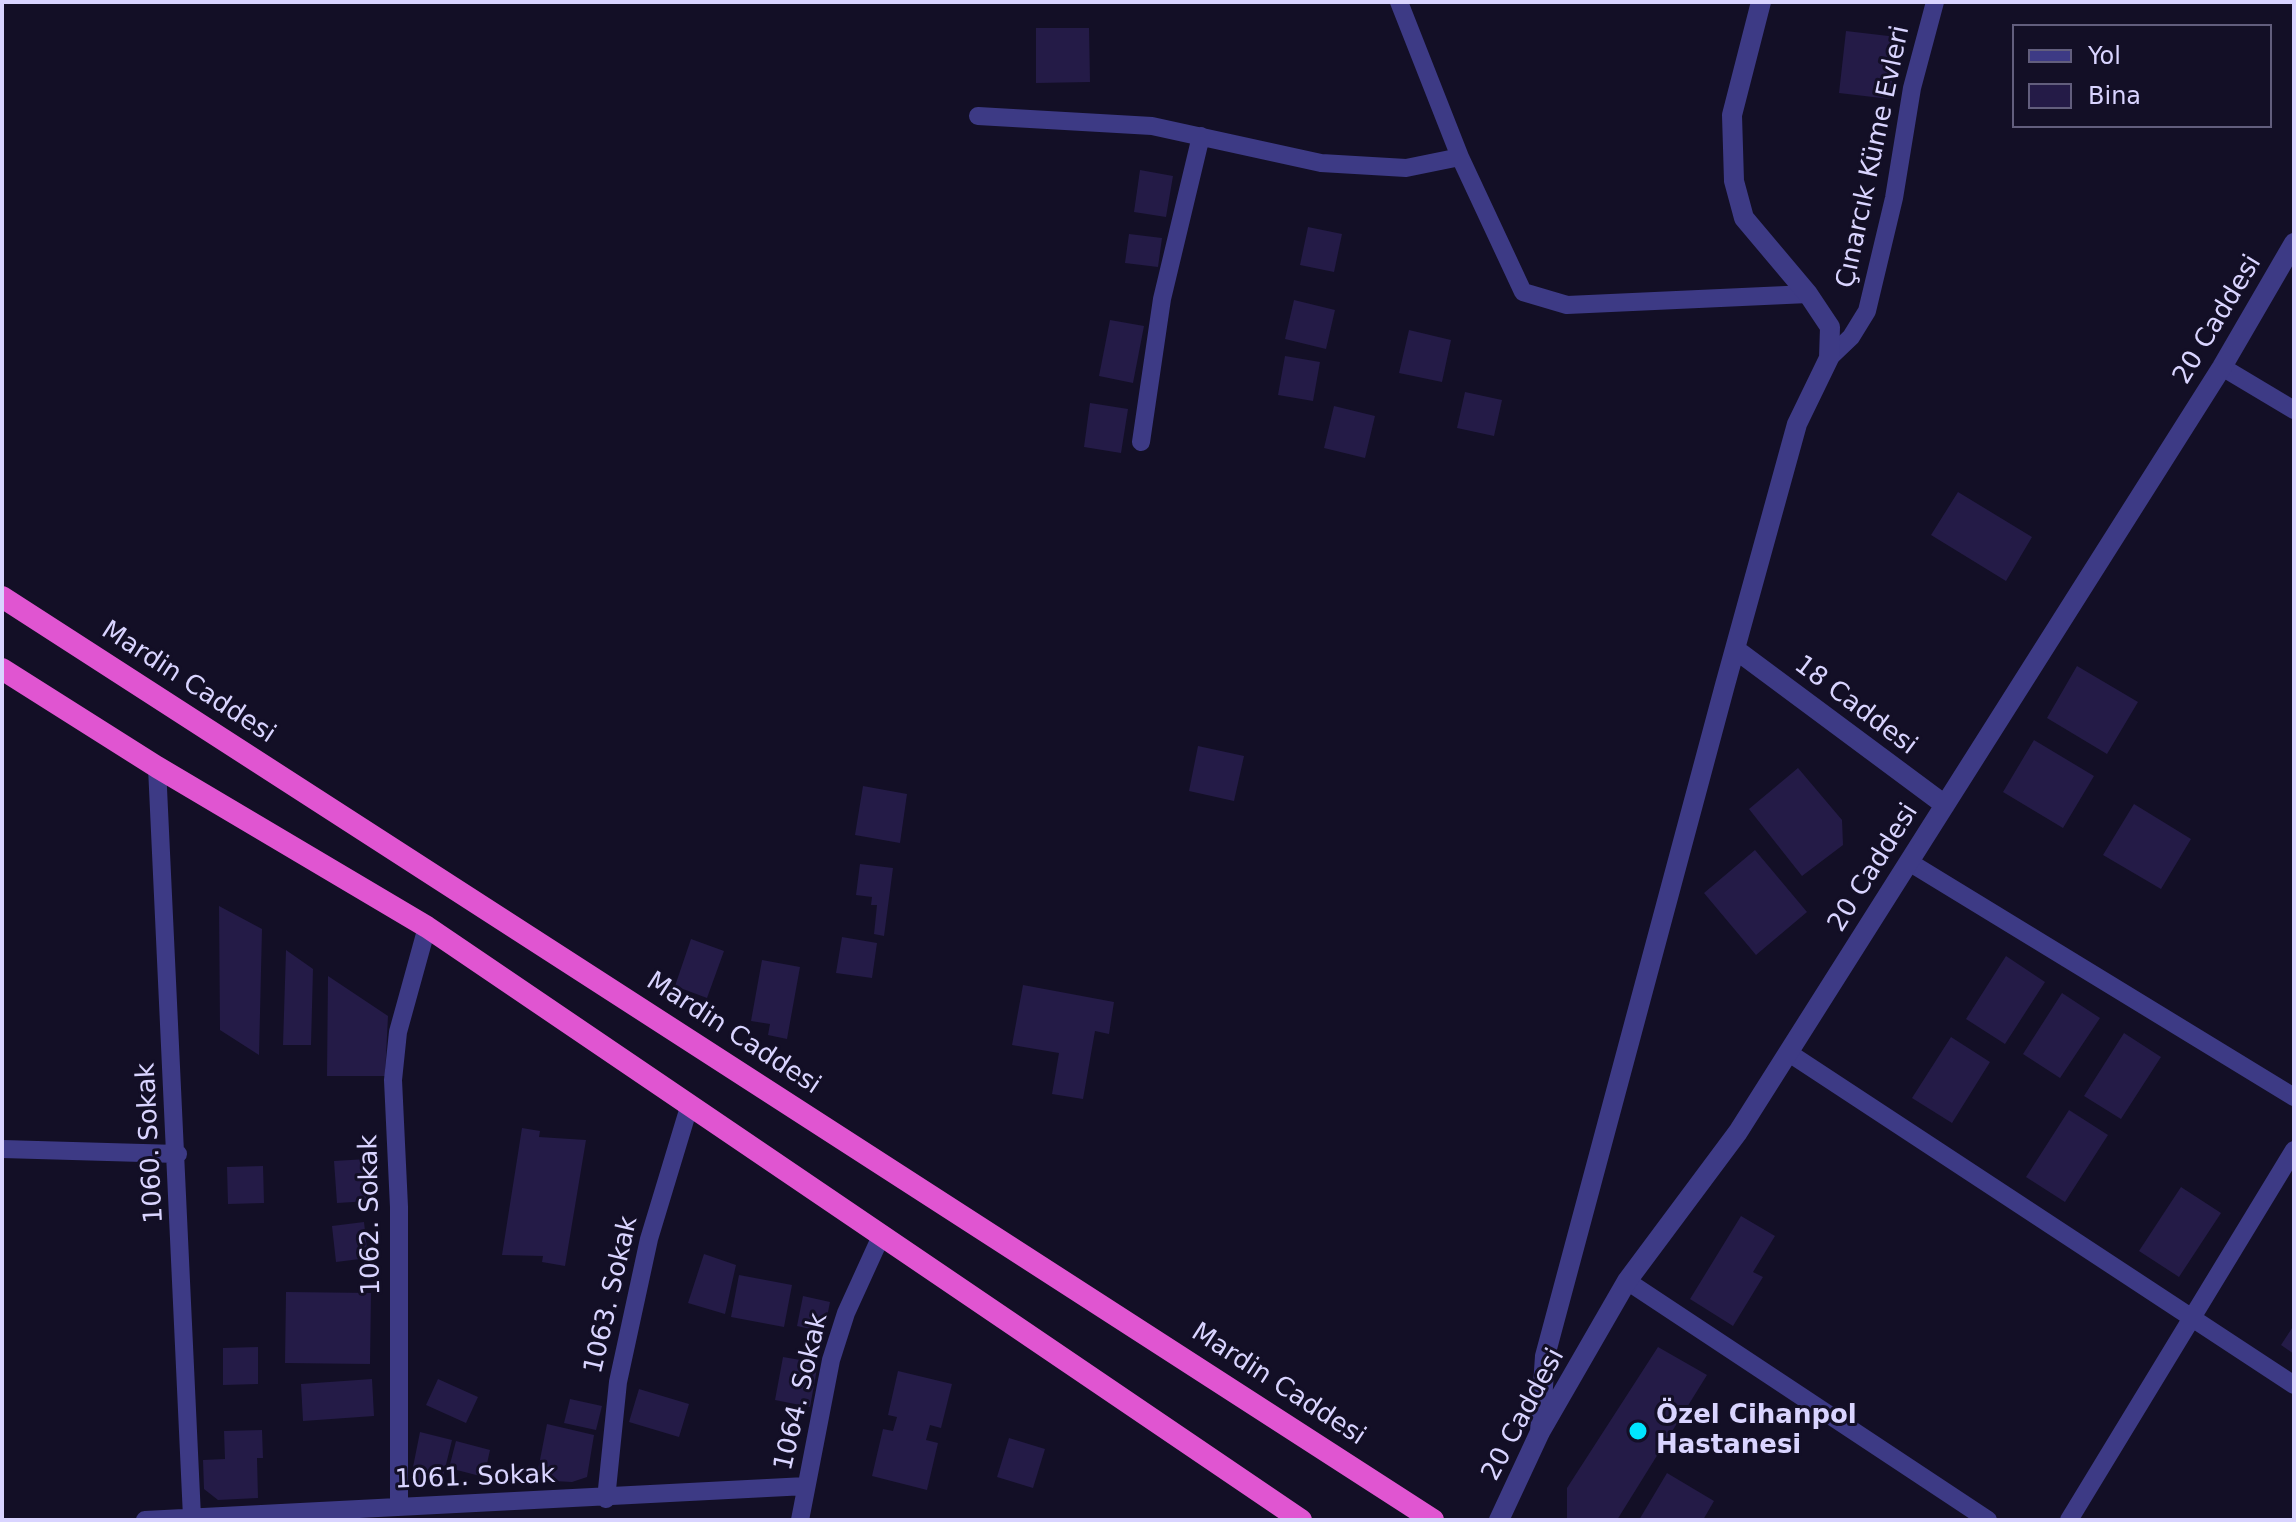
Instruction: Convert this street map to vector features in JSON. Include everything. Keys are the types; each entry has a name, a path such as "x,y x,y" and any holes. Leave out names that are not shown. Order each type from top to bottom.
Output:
{"highway":[{"name":"Mardin Caddesi","path":"2,597 1433,1520"},
{"path":"2,669 157,767 427,927 1301,1520"}],"street":[{"name":"Çınarcık Küme Evleri","path":"1399,2 1460,157 1523,292 1567,305 1808,294"},
{"name":"Çınarcık Küme Evleri","path":"1761,2 1732,115 1734,181 1744,218 1808,294 1830,327 1829,358"},
{"name":"Çınarcık Küme Evleri","path":"1540,1432 1545,1356 1797,424 1829,358 1851,337 1867,311 1894,198 1912,88 1935,2"},
{"path":"978,116 1152,126 1321,163 1406,168 1460,157"},
{"path":"1141,442 1162,299 1201,136"},
{"name":"20 Caddesi","path":"1499,1520 1540,1432 1627,1281 1738,1132 1789,1053 2222,367 2294,243"},
{"path":"2222,367 2294,410"},
{"name":"18 Caddesi","path":"1735,649 1945,805"},
{"name":"1060. Sokak","path":"157,767 178,1154 192,1517"},
{"path":"1909,862 2294,1097"},
{"name":"1062. Sokak","path":"399,1506 399,1207 393,1080 398,1032 427,927"},
{"path":"1789,1053 2294,1385"},
{"name":"1063. Sokak","path":"606,1499 618,1382 649,1239 689,1107"},
{"path":"2,1149 178,1154"},
{"path":"2069,1520 2294,1150"},
{"name":"1064. Sokak","path":"800,1520 831,1360 846,1313 882,1234"},
{"path":"1627,1281 1988,1520"},
{"name":"1061. Sokak","path":"145,1520 399,1506 606,1499 806,1486"}],"building":[{"path":"1036,28 1089,28 1090,82 1036,83"},
{"path":"1846,31 1897,37 1890,99 1839,93"},
{"path":"1140,170 1173,176 1166,217 1134,212"},
{"path":"1308,227 1342,234 1334,272 1300,265"},
{"path":"1129,234 1162,238 1158,267 1125,263"},
{"path":"1294,300 1335,310 1326,349 1285,339"},
{"path":"1110,320 1144,326 1133,383 1099,376"},
{"path":"1409,330 1451,340 1442,382 1399,373"},
{"path":"1285,356 1320,362 1313,401 1278,395"},
{"path":"1465,392 1502,400 1494,436 1457,428"},
{"path":"1090,403 1128,409 1121,453 1084,447"},
{"path":"1334,406 1375,416 1365,458 1324,448"},
{"path":"1958,492 2032,537 2006,581 1931,535"},
{"path":"2077,666 2138,702 2107,754 2047,718"},
{"path":"2034,740 2094,776 2063,828 2003,792"},
{"path":"1198,746 1244,756 1234,801 1189,791"},
{"path":"1798,768 1842,820 1843,845 1802,876 1749,809"},
{"path":"863,786 907,794 900,843 855,835"},
{"path":"2134,804 2191,839 2161,889 2103,855"},
{"path":"1755,850 1807,912 1756,955 1704,893"},
{"path":"860,864 893,868 884,936 874,934 877,905 871,905 872,897 856,895"},
{"path":"219,906 262,929 259,1055 220,1030"},
{"path":"842,937 877,943 872,978 836,973"},
{"path":"691,939 724,951 707,998 675,986"},
{"path":"286,950 313,969 311,1045 283,1045"},
{"path":"2006,956 2045,982 2005,1044 1966,1019"},
{"path":"762,960 800,967 787,1039 768,1035 770,1024 751,1021"},
{"path":"328,976 388,1016 385,1076 327,1076"},
{"path":"1023,985 1114,1002 1109,1034 1095,1031 1083,1099 1052,1094 1059,1053 1012,1045"},
{"path":"2062,993 2100,1018 2060,1078 2023,1054"},
{"path":"2124,1033 2161,1057 2121,1119 2084,1096"},
{"path":"1951,1037 1990,1062 1952,1123 1912,1098"},
{"path":"2069,1110 2108,1135 2065,1202 2026,1177"},
{"path":"522,1128 540,1131 539,1137 586,1140 565,1266 542,1262 543,1256 502,1255"},
{"path":"367,1159 370,1201 337,1203 334,1161"},
{"path":"263,1166 264,1203 228,1204 227,1167"},
{"path":"2181,1187 2221,1213 2179,1277 2139,1251"},
{"path":"1741,1216 1775,1236 1753,1272 1763,1277 1733,1326 1690,1299"},
{"path":"364,1222 368,1258 336,1262 332,1226"},
{"path":"704,1254 736,1265 725,1314 688,1303"},
{"path":"739,1275 792,1285 784,1327 731,1317"},
{"path":"286,1292 371,1293 370,1364 285,1363"},
{"path":"803,1296 830,1302 824,1332 797,1326"},
{"path":"2294,1325 2294,1354 2281,1345"},
{"path":"258,1347 258,1384 223,1385 223,1348"},
{"name":"Özel Cihanpol Hastanesi","path":"1658,1347 1707,1375 1617,1520 1567,1520 1567,1488"},
{"path":"783,1357 818,1363 810,1407 775,1400"},
{"path":"898,1371 952,1384 941,1428 930,1425 926,1440 938,1443 927,1490 872,1476 883,1429 893,1431 897,1417 888,1415"},
{"path":"372,1379 374,1416 303,1421 301,1384"},
{"path":"438,1379 478,1397 466,1423 426,1405"},
{"path":"639,1389 689,1404 679,1437 629,1422"},
{"path":"570,1399 602,1406 596,1430 564,1423"},
{"path":"547,1424 594,1435 587,1477 572,1482 536,1480"},
{"path":"262,1430 263,1458 257,1458 258,1498 218,1500 204,1489 203,1460 225,1459 224,1431"},
{"path":"420,1432 452,1440 441,1485 423,1484 411,1477"},
{"path":"1009,1438 1045,1449 1033,1488 997,1477"},
{"path":"456,1441 490,1450 484,1477 449,1468"},
{"path":"1667,1473 1714,1501 1703,1520 1639,1520"}],"place":[{"name":"Özel Cihanpol Hastanesi","path":"1638,1431"}]}
